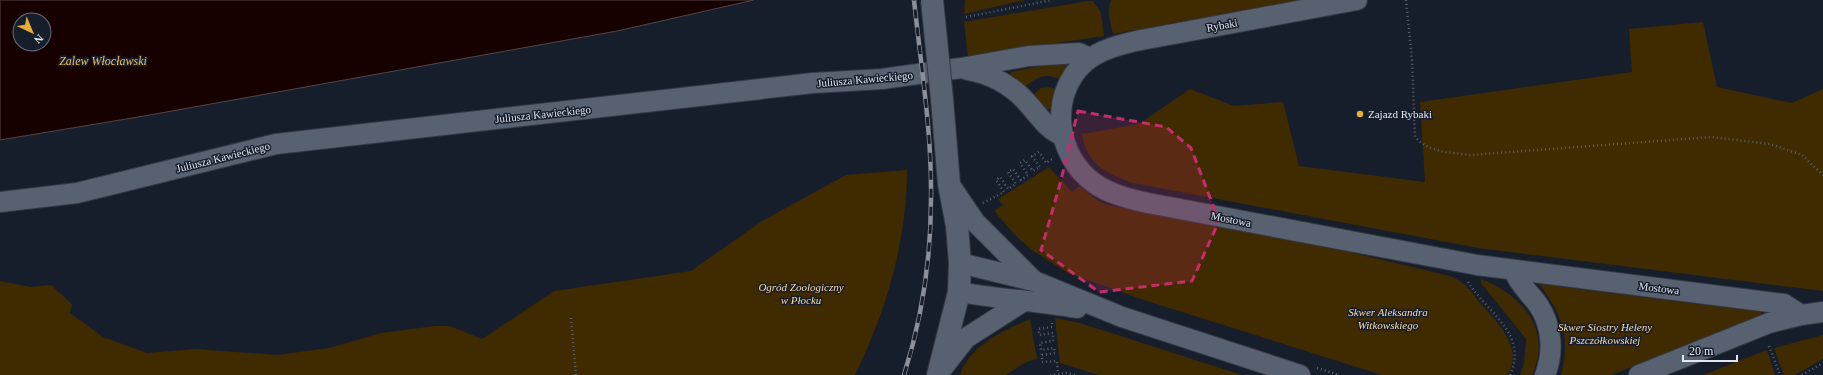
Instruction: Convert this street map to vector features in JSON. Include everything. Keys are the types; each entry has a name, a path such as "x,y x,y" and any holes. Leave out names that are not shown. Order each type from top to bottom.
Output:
{"main road":[{"path":"932,0 949,184 957,226 960,263 959,292 938,374"}],"street":[{"name":"Rybaki","path":"1090,58 1110,48 1141,40 1356,0"},
{"name":"Juliusza Kawieckiego","path":"0,202 76,193 276,144 814,83 882,79 962,68 1036,55 1078,53 1090,58"},
{"name":"Mostowa","path":"1090,58 1078,70 1066,91 1062,109 1061,134 1072,159 1086,177 1108,191 1132,199 1514,271 1784,304 1801,315"},
{"path":"962,68 981,72 1007,85 1029,105 1048,127 1061,134"},
{"path":"949,184 975,222 1034,281"},
{"path":"960,263 1034,281 1122,317 1300,375"},
{"path":"1514,271 1520,283 1539,306 1547,324 1551,353 1545,375"},
{"path":"959,292 1024,301 1041,301 1122,317"},
{"path":"938,374 956,348 966,338 1024,301"},
{"path":"1639,375 1769,324 1801,315 1823,312"}],"path":[{"path":"966,17 1052,0"},
{"path":"1406,0 1412,60 1415,137 1422,144 1435,151 1470,155 1712,137 1776,146 1802,155 1823,175"},
{"path":"979,206 1004,192 996,180 1000,178 1008,189 1016,184 1008,172 1013,169 1020,180 1028,175 1020,163 1026,160 1033,171 1040,167 1032,156 1039,152 1046,163 1054,157"},
{"path":"1465,277 1473,290 1501,321 1513,340 1516,355 1515,365 1510,375"},
{"path":"571,318 576,375"},
{"path":"1051,320 1052,327 1039,329 1039,335 1053,334 1054,341 1040,343 1041,350 1054,348 1055,353 1042,355 1042,362 1057,360 1058,373"},
{"path":"1769,346 1780,375"},
{"path":"1802,375 1823,363"},
{"path":"1050,375 1058,373 1076,375"}],"highlighted area":[{"path":"1078,111 1166,127 1191,148 1219,221 1192,281 1099,292 1041,250 1060,184"}],"green space":[{"path":"965,0 1025,0 964,14"},
{"path":"1112,0 1299,0 1113,34 1109,12 1110,3"},
{"path":"1093,1 1101,13 1104,36 968,56 964,22"},
{"path":"1703,22 1717,87 1792,103 1823,89 1823,291 1478,248 1133,183 1106,171 1099,166 1088,153 1082,134 1139,124 1190,89 1234,106 1283,102 1299,166 1425,182 1420,102 1632,72 1629,29"},
{"path":"1066,61 1071,64 1062,80 1045,76 1032,81 1023,89 1009,77 1011,72"},
{"path":"1050,87 1057,90 1050,109 1046,111 1032,96 1041,88"},
{"name":"Skwer Aleksandra Witkowskiego","path":"1049,167 1072,192 1079,186 1097,200 1108,205 1349,252 1450,276 1468,288 1502,328 1511,347 1513,356 1512,366 1507,375 1382,375 1144,300 1068,273 1032,250 1015,235 994,211 1003,205 998,199"},
{"name":"Ogród Zoologiczny w Płocku","path":"907,170 903,223 893,276 876,326 855,375 0,375 0,281 31,287 51,285 72,304 70,313 103,337 147,353 195,349 277,355 329,348 381,333 435,326 450,326 482,339 554,291 691,271 762,221 846,175"},
{"path":"1481,279 1509,294 1530,316 1536,329 1539,343 1538,359 1532,375 1520,375 1524,364 1526,339 1481,283"},
{"name":"Skwer Siostry Heleny Pszczółkowskiej","path":"1539,284 1761,312 1761,315 1611,375 1561,375 1565,350 1562,327 1554,305"},
{"path":"1055,318 1080,323 1242,375 1099,375 1060,363"},
{"path":"1030,319 1037,359 1026,362 1006,375 960,375 971,356 979,347 1009,328"},
{"path":"1823,335 1823,359 1795,375 1784,375 1774,348"},
{"path":"1767,350 1775,375 1703,375"}],"water":[{"name":"Zalew Włocławski","path":"0,0 754,0 617,31 144,116 0,140"}],"railway":[{"path":"904,375 916,332 924,288 931,221 930,149 914,0"}],"place":[{"name":"Zajazd Rybaki","path":"1360,114"}]}
